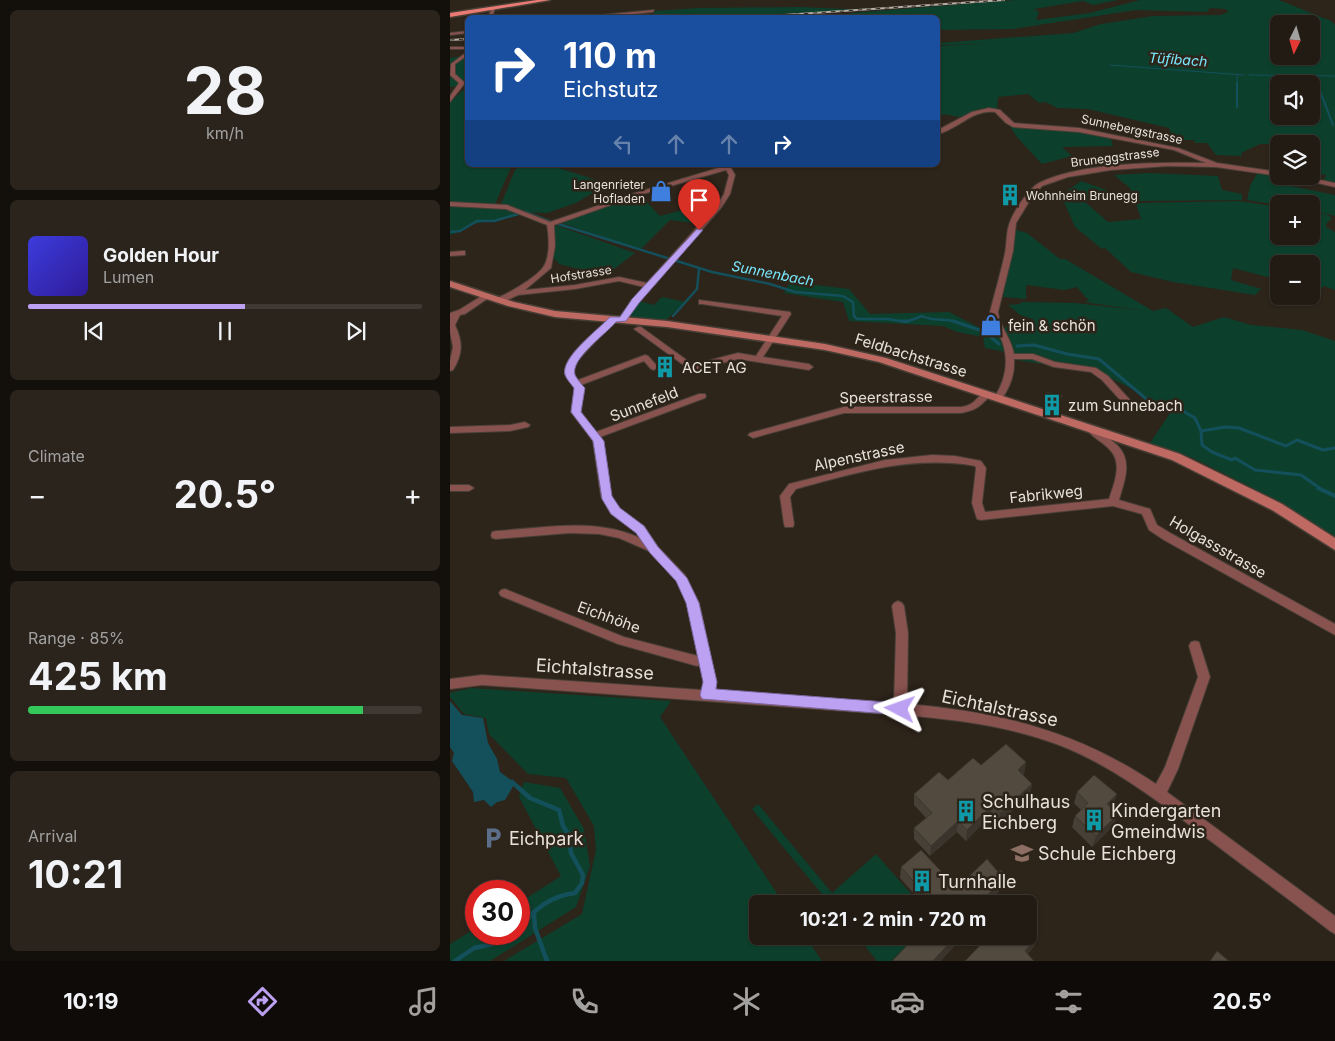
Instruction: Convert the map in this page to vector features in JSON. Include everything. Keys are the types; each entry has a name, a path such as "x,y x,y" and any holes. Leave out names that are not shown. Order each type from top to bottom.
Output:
{"main road":[{"path":"450,14 546,0"},
{"name":"Feldbachstrasse","path":"450,284 486,297 556,314 618,319 864,355 1147,447 1197,467 1272,504 1335,545"}],"street":[{"path":"491,15 493,8"},
{"path":"606,15 652,11"},
{"path":"450,34 465,32"},
{"path":"450,48 465,48"},
{"path":"450,100 464,82 453,76 452,69 457,59 465,54"},
{"name":"Sunnebergstrasse","path":"940,131 978,112 997,110 1008,122 1023,126 1073,129 1162,146 1188,153 1216,166 1270,173"},
{"name":"Bruneggstrasse","path":"1011,356 1009,346 993,314 1009,251 1013,223 1034,190 1056,178 1099,170 1159,164 1216,166"},
{"path":"450,204 495,206 519,211 550,224 634,195 727,167 732,175 724,200 650,286 618,319 573,359 570,375 580,388 576,412 595,436 600,450 602,477 606,496 616,511 640,530 654,550 681,578 693,603 710,682 707,695"},
{"path":"1320,182 1335,185"},
{"path":"500,300 516,293 549,264 553,237 550,224"},
{"path":"450,254 462,253"},
{"name":"Hofstrasse","path":"516,293 575,287 619,279 650,286"},
{"path":"450,368 456,361 459,342 451,325 453,314 486,297"},
{"path":"702,302 787,314 758,359"},
{"path":"638,328 689,366 695,367 738,356 809,368"},
{"path":"992,396 1008,378 1011,356 1033,357 1054,364 1093,370 1105,378 1127,402"},
{"name":"Sunnefeld","path":"576,384 645,358 654,367"},
{"name":"Sunnefeld","path":"595,436 702,396"},
{"name":"Speerstrasse","path":"753,435 844,410 961,410 973,408 992,396"},
{"path":"450,430 510,428 525,425"},
{"path":"1092,430 1116,450 1121,461 1122,471 1113,502"},
{"name":"Alpenstrasse","path":"789,524 785,496 793,486 914,459 962,459 978,464 981,468 977,503 981,516"},
{"path":"450,488 469,488"},
{"name":"Fabrikweg","path":"981,516 1113,502"},
{"name":"Holgassstrasse","path":"1113,502 1146,512 1153,526 1168,537 1335,630"},
{"path":"496,535 586,530 611,531 634,539 654,550"},
{"name":"Eichhöhe","path":"505,593 622,641 698,661 706,660"},
{"path":"898,606 902,633 900,709"},
{"path":"1159,793 1171,769 1204,677 1195,646"},
{"name":"Eichtalstrasse","path":"450,684 482,680 900,709 955,715 1017,727 1044,735 1090,753 1159,793 1335,926"}],"green space":[{"path":"1016,0 1118,0 1093,5 1083,1 1034,9 1039,12 1036,20 1090,13 1140,0 1279,0 1316,15 1270,15 1270,65 1320,65 1320,17 1331,21 1335,25 1335,185 1323,182 1326,175 1320,174 1320,135 1270,135 1270,144 1260,144 1241,153 1242,156 1216,155 1207,143 1195,143 1194,140 1174,140 1169,128 1088,109 1057,108 1046,102 1039,103 1028,94 998,97 997,110 984,111 965,118 943,114 940,118 940,46 986,44 940,45 940,43 1073,33 1101,24 1153,16 1221,15 1228,12 1226,9 1210,8 1207,12 1136,10 1013,29 940,30 940,15 848,15 851,13"},
{"path":"800,7 865,10 759,15 653,15 655,11 699,8"},
{"path":"465,57 465,85 450,87 450,58"},
{"path":"465,89 465,167 511,167 495,204 450,203 450,102"},
{"path":"1008,123 1057,127 1110,136 1113,146 1062,147 1072,156 1042,164 1016,136"},
{"path":"519,167 555,167 618,187 594,192 576,203 547,213 526,212 501,204 515,170"},
{"path":"1258,172 1270,174 1270,185 1285,185 1335,195 1335,216 1320,212 1320,195 1270,195 1270,204 1247,200 1250,186"},
{"path":"1149,173 1218,176 1222,190 1242,194 1242,200 1134,201 1130,188 1114,175"},
{"path":"1081,181 1109,191 1085,202 1108,222 1141,219 1136,204 1139,203 1240,201 1270,206 1270,245 1320,245 1320,213 1326,214 1332,218 1326,224 1326,227 1335,232 1335,290 1324,286 1320,290 1320,255 1270,255 1270,278 1233,268 1231,280 1261,289 1255,295 1173,282 1131,272 1105,248 1102,249 1075,227 1065,204 1056,199"},
{"path":"640,195 660,216 690,208 705,220 702,224 670,220 640,250 559,222"},
{"path":"450,204 497,207 518,212 520,215 478,223 450,235"},
{"path":"555,225 635,253 605,276 559,264 554,258"},
{"path":"1016,230 1027,233 1060,259 1065,259 1153,311 1166,308 1193,327 1224,317 1251,325 1302,330 1335,341 1335,536 1277,500 1193,458 1150,443 1172,410 1105,375 1011,359 1001,330 1009,325 1029,328 1033,319 1020,315 1008,305 1020,304 1021,302 1075,303 1146,311 1083,302 1089,301 1077,287 1065,290 1026,285 1026,299 1003,297"},
{"path":"790,282 849,289 870,314 949,312 982,329 997,330 1006,352 985,348 983,337 957,332 943,326 849,321 843,302 784,293"},
{"path":"662,297 685,302 665,321 633,317 630,314 639,301 654,305"},
{"path":"471,688 671,701 660,717 778,895 749,895 749,945 811,945 822,961 504,961 582,914 596,850 594,826 566,778 528,774 489,734 486,718 464,714 450,697 450,693"},
{"path":"524,782 560,788 584,829 590,866 576,907 530,936 530,896 561,876 519,797"},
{"path":"758,804 832,893 876,854 912,895 823,895 752,809"},
{"path":"465,935 465,945 515,945 490,961 450,961 450,944"},
{"path":"864,945 908,945 891,961 877,961"}],"water":[{"path":"450,701 462,715 483,718 488,743 497,759 500,772 515,783 505,800 497,802 491,807 484,800 474,802 473,792 452,761 454,753 450,747"}],"building":[{"path":"1046,392 1062,395 1060,403 1044,400"},
{"name":"Schulhaus Eichberg","path":"1006,744 1026,762 1018,770 1032,784 1000,813 992,805 967,830 958,821 931,846 914,828 932,813 914,794 939,772 948,780 973,758 981,765"},
{"name":"Kindergarten Gmeindwis","path":"1094,775 1117,794 1107,804 1118,814 1096,836 1075,816 1088,803 1077,792"},
{"path":"921,850 957,888 987,859 998,872 1001,870 1006,877 987,895 925,895 901,867"},
{"path":"907,945 948,945 933,961 893,960"},
{"path":"980,945 1031,945 1025,951 1034,961 965,961"},
{"path":"1217,951 1229,961 1210,961"}],"waterway":[{"name":"Tüfibach","path":"1110,65 1237,74"},
{"name":"Tüfibach","path":"1237,74 1244,75"},
{"path":"1237,74 1237,107"},
{"name":"Tüfibach","path":"1249,75 1335,76"},
{"path":"1320,91 1333,125"},
{"name":"Sunnenbach","path":"526,212 551,222"},
{"name":"Sunnenbach","path":"450,232 460,231 477,221 494,221 521,213"},
{"name":"Sunnenbach","path":"555,223 712,272 770,284 795,292 843,296 853,302 854,316 857,319 900,321"},
{"path":"673,316 697,289 699,269"},
{"name":"Sunnenbach","path":"909,321 922,316 954,321"},
{"name":"Sunnenbach","path":"900,321 909,321"},
{"name":"Sunnenbach","path":"900,321 909,321"},
{"name":"Sunnenbach","path":"954,321 985,332 999,344"},
{"name":"Sunnenbach","path":"1017,346 1034,345 1067,354 1099,359 1151,403 1176,407 1195,418 1201,431"},
{"path":"1201,431 1225,427 1239,428 1286,446 1297,440 1323,450 1335,448"},
{"name":"Sunnenbach","path":"1201,431 1202,445 1212,452 1232,460 1235,458 1255,470 1301,475 1321,489"},
{"name":"Sunnenbach","path":"1318,488 1335,496"},
{"path":"512,782 530,798 559,810 563,826 569,835 571,853 583,875 582,883 575,893 550,901 530,916"},
{"path":"534,914 535,928 547,961"},
{"path":"455,961 474,948 488,945"}],"railway":[{"path":"785,15 1004,0"},
{"path":"450,40 465,39"}],"place":[{"name":"Langenrieter Hofladen","path":"661,191"},
{"name":"Wohnheim Brunegg","path":"1010,195"},
{"name":"fein & schön","path":"991,325"},
{"name":"ACET AG","path":"665,367"},
{"name":"zum Sunnebach","path":"1052,405"},
{"name":"Schulhaus Eichberg","path":"966,811"},
{"name":"Kindergarten Gmeindwis","path":"1094,820"},
{"name":"Eichpark","path":"493,838"},
{"name":"Schule Eichberg","path":"1022,853"},
{"name":"Turnhalle","path":"922,881"}],"route":[{"path":"699,230 635,301 622,320 613,319 602,333 577,354 571,364 570,375 580,388 576,412 598,441 606,496 616,511 640,530 654,550 681,578 693,603 706,660 710,682 707,695 900,709"}]}
